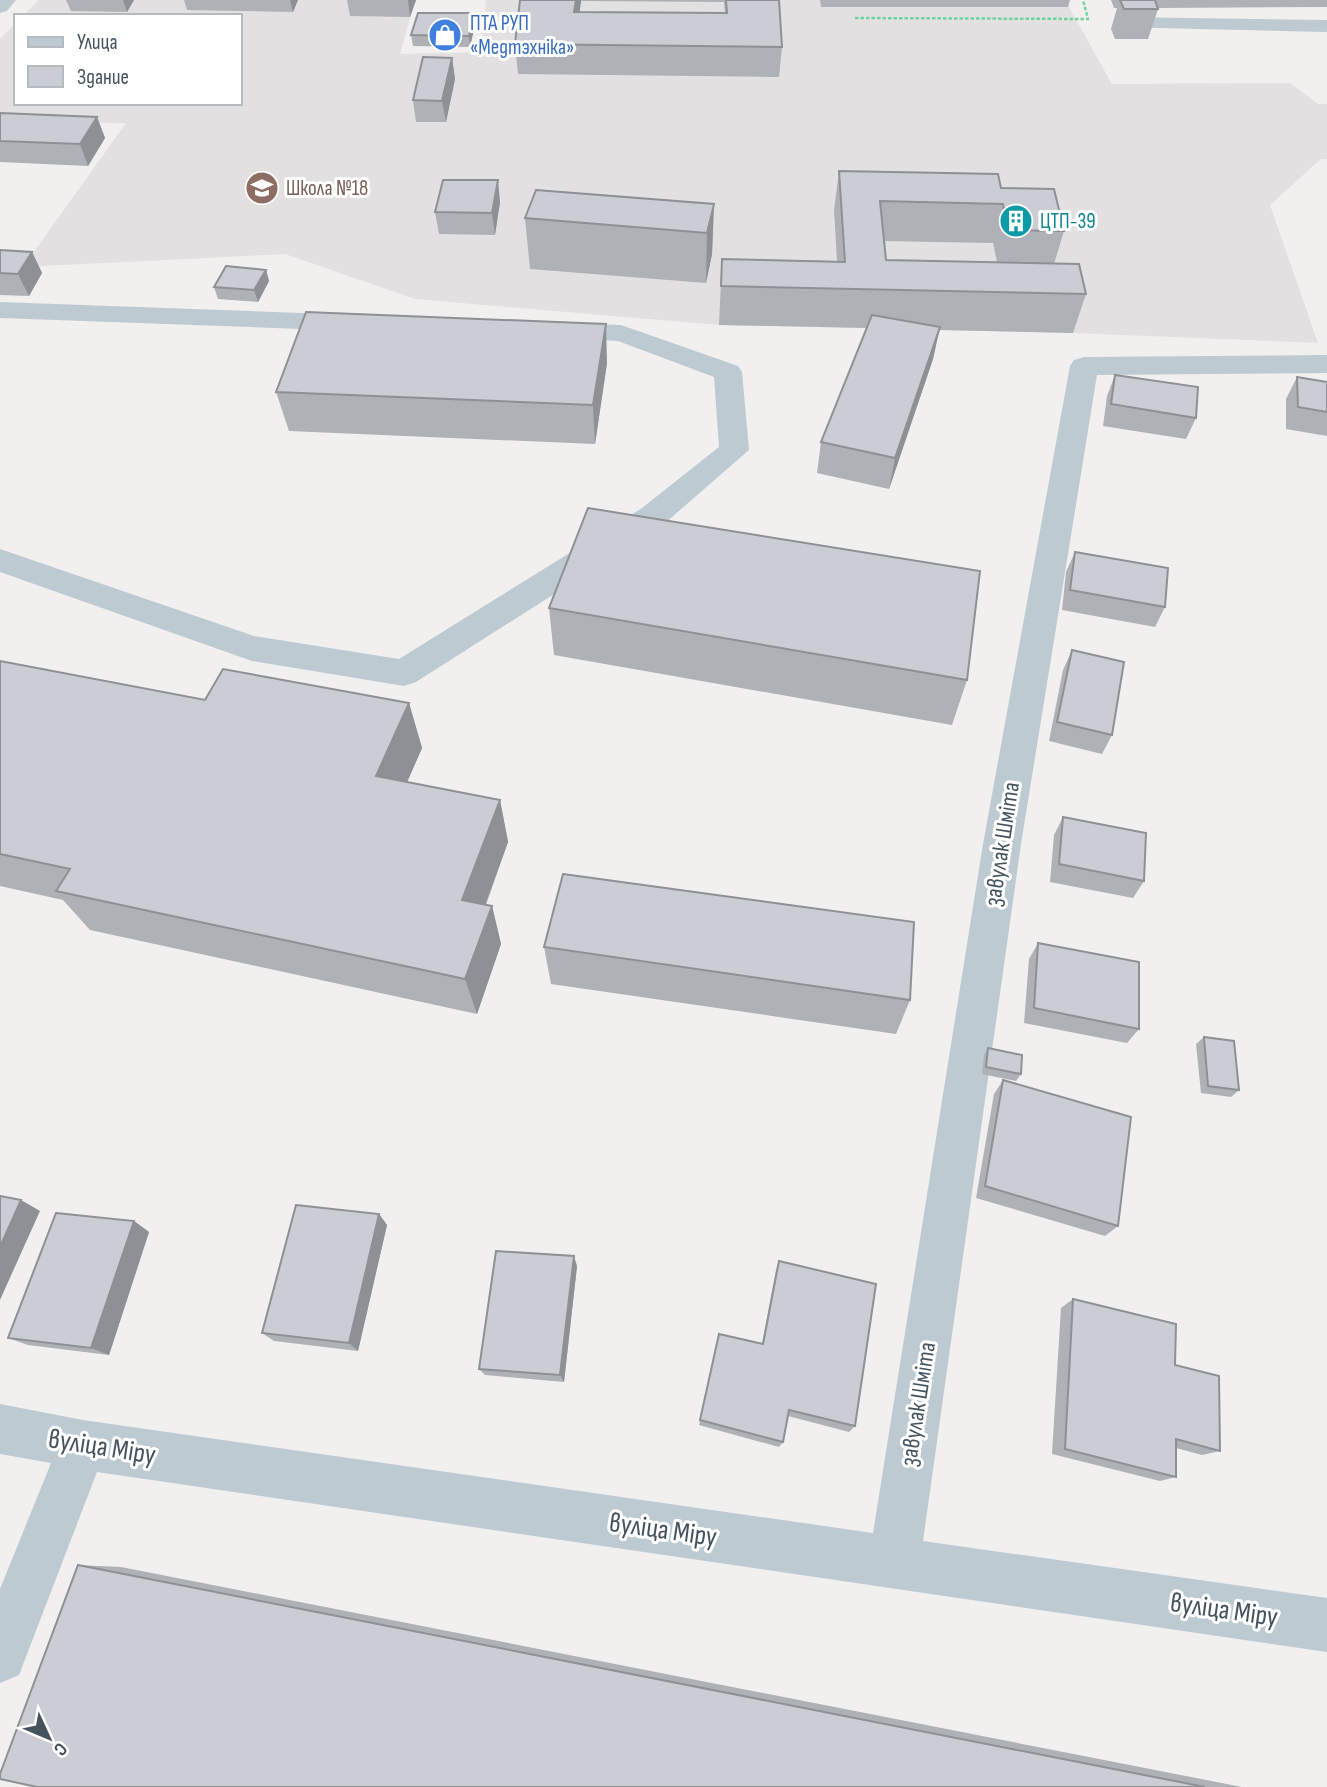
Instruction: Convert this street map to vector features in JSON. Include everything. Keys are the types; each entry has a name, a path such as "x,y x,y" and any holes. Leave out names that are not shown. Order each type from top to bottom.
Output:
{"street":[{"path":"0,7 6,0"},
{"path":"1125,23 1327,26"},
{"path":"2,314 377,324"},
{"path":"0,560 252,648 404,673 653,516 734,450 728,372 621,333 526,330"},
{"name":"завулак Шміта","path":"894,1563 1002,844 1084,366 1327,364"},
{"name":"вуліца Міру","path":"0,1429 83,1445 1327,1625"},
{"path":"0,1656 83,1445"}],"path":[{"path":"855,18 1088,19 1083,0"}],"shaded area":[{"path":"39,0 415,0 400,54 480,52 486,0 1065,0 1112,84 1290,83 1318,104 1327,104 1327,159 1321,159 1270,205 1318,343 1073,333 719,325 415,299 285,254 23,267 126,123 0,122 0,39 14,25 14,105 242,105 242,14 25,14"}],"building":[{"path":"520,0 576,0 574,12 727,13 726,0 779,0 782,47 515,44"},
{"path":"1120,0 1155,0 1158,9 1124,9"},
{"path":"418,13 474,13 469,36 411,35"},
{"path":"423,57 452,58 442,101 413,100"},
{"path":"0,113 97,117 80,144 0,141"},
{"path":"839,171 998,174 1001,188 1054,189 1064,231 1008,230 1003,204 880,201 886,260 1079,264 1086,294 721,286 722,259 845,262"},
{"path":"443,180 498,180 492,213 435,212"},
{"path":"536,190 714,204 707,233 525,218"},
{"path":"0,250 32,252 18,274 0,273"},
{"path":"226,266 266,270 254,290 214,287"},
{"path":"306,312 606,324 593,405 276,392"},
{"path":"872,315 940,327 895,458 821,442"},
{"path":"1115,375 1198,387 1196,418 1111,404"},
{"path":"1297,377 1327,382 1327,412 1298,407"},
{"path":"588,508 980,571 967,680 549,608"},
{"path":"1075,552 1168,568 1165,607 1070,590"},
{"path":"1072,650 1124,662 1112,735 1057,722"},
{"path":"0,661 205,700 223,669 409,703 376,776 500,800 462,900 492,906 465,979 56,891 70,869 0,854"},
{"path":"1063,817 1146,833 1144,881 1059,864"},
{"path":"563,874 914,922 910,1000 544,947"},
{"path":"1038,943 1139,962 1139,1029 1034,1008"},
{"path":"1204,1037 1234,1041 1239,1090 1208,1086"},
{"path":"988,1048 1022,1055 1021,1074 986,1067"},
{"path":"1003,1080 1131,1117 1118,1226 985,1186"},
{"path":"0,1196 21,1200 0,1247"},
{"path":"296,1205 379,1214 349,1343 262,1333"},
{"path":"56,1213 134,1221 91,1348 8,1338"},
{"path":"496,1251 574,1256 560,1375 479,1369"},
{"path":"779,1261 876,1284 855,1426 789,1410 783,1442 700,1420 719,1334 763,1344"},
{"path":"1073,1299 1176,1324 1175,1365 1219,1376 1220,1451 1176,1439 1176,1477 1065,1449"},
{"path":"78,1565 1205,1787 37,1787 0,1779"}],"place":[{"name":"ПТА РУП «Медтэхніка»","path":"445,35"},
{"name":"Школа №18","path":"262,188"},
{"name":"ЦТП-39","path":"1016,221"}]}
